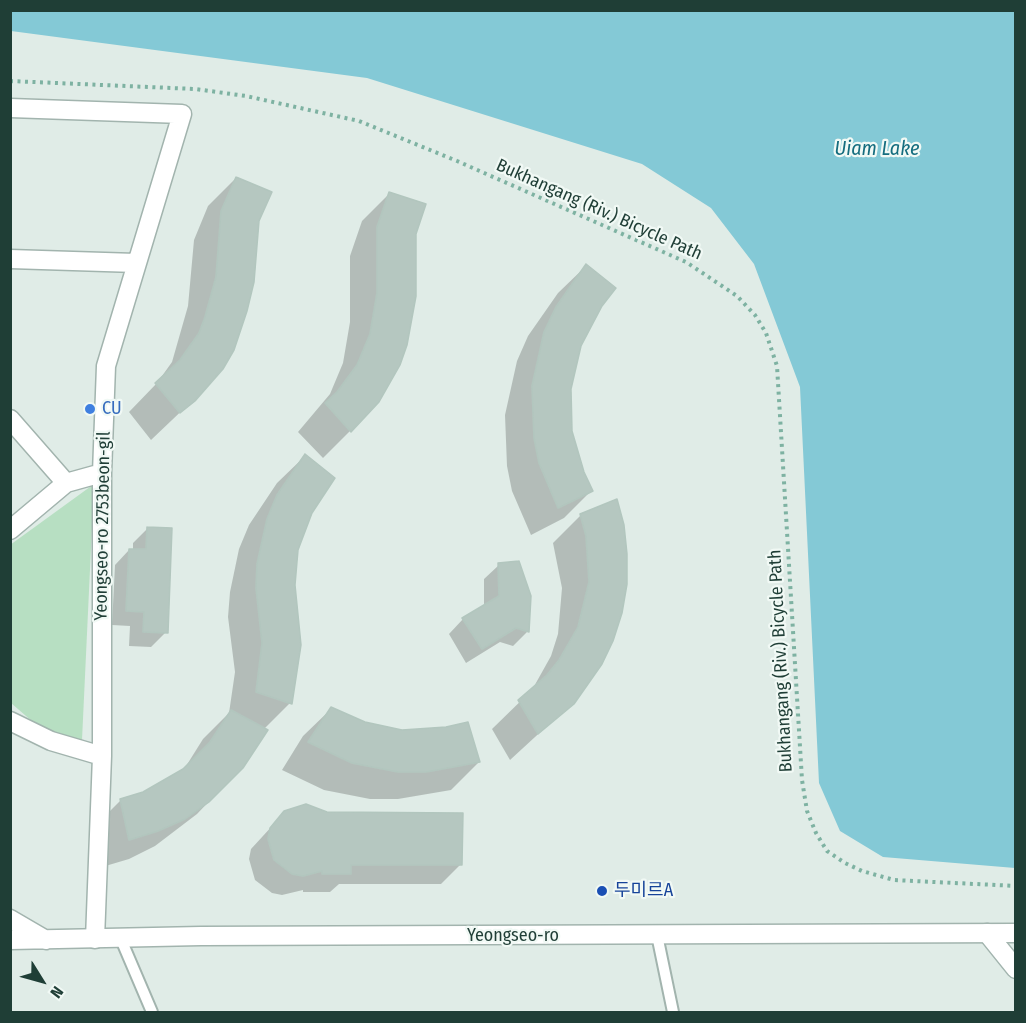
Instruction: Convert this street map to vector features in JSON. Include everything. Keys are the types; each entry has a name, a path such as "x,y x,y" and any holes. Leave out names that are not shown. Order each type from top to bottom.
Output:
{"street":[{"name":"Yeongseo-ro 2753beon-gil","path":"10,108 182,114 106,366 102,473 102,756 95,939"},
{"path":"10,259 136,263"},
{"path":"10,419 66,483"},
{"path":"10,530 66,483 102,473"},
{"path":"10,721 51,741 102,756"},
{"path":"10,919 45,940"},
{"path":"987,933 1016,969"},
{"name":"Yeongseo-ro","path":"10,940 120,937 1016,933"}],"lane":[{"path":"657,936 673,1012"},
{"path":"120,937 152,1012"}],"path":[{"name":"Bukhangang (Riv.) Bicycle Path","path":"10,81 195,89 246,96 359,121 457,161 686,262 737,296 766,333 777,366 802,780 807,811 816,833 827,851 845,863 884,877 1016,886"}],"green space":[{"path":"94,484 82,740 49,736 11,703 10,545"}],"water":[{"name":"Uiam Lake","path":"11,10 1015,11 1015,868 883,857 840,831 819,783 800,387 754,264 711,208 642,164 367,78 11,31"}],"building":[{"path":"236,177 272,192 259,221 254,282 234,350 223,369 195,401 180,413 155,383 180,360 199,333 216,277 221,211"},
{"path":"389,192 426,204 416,234 416,296 407,345 400,365 379,402 351,432 325,403 337,392 357,365 370,334 377,293 377,227"},
{"path":"586,264 616,288 602,306 581,346 571,389 572,431 584,472 593,491 558,508 539,463 534,438 532,386 544,332 556,307"},
{"path":"305,454 335,478 312,513 298,550 295,585 301,645 292,704 256,692 262,643 256,588 257,564 267,519 277,495"},
{"path":"617,499 624,525 627,584 622,613 613,641 602,664 574,704 538,734 518,700 547,675 559,660 578,627 589,582 586,536 580,514"},
{"path":"147,527 172,528 168,633 143,632 144,612 126,611 129,549 146,549"},
{"path":"519,561 531,596 529,632 516,628 482,649 462,618 499,596 498,563"},
{"path":"331,707 365,722 402,730 446,727 468,722 480,762 426,772 398,772 352,763 308,742"},
{"path":"231,710 268,730 243,768 209,802 185,819 129,840 120,799 143,792 183,769 210,742"},
{"path":"306,804 327,812 463,813 462,865 351,865 351,874 322,874 322,871 303,876 292,874 274,860 268,839 270,828 284,811"}],"place":[{"name":"CU","path":"90,409"},
{"name":"두미르A","path":"602,891"}]}
